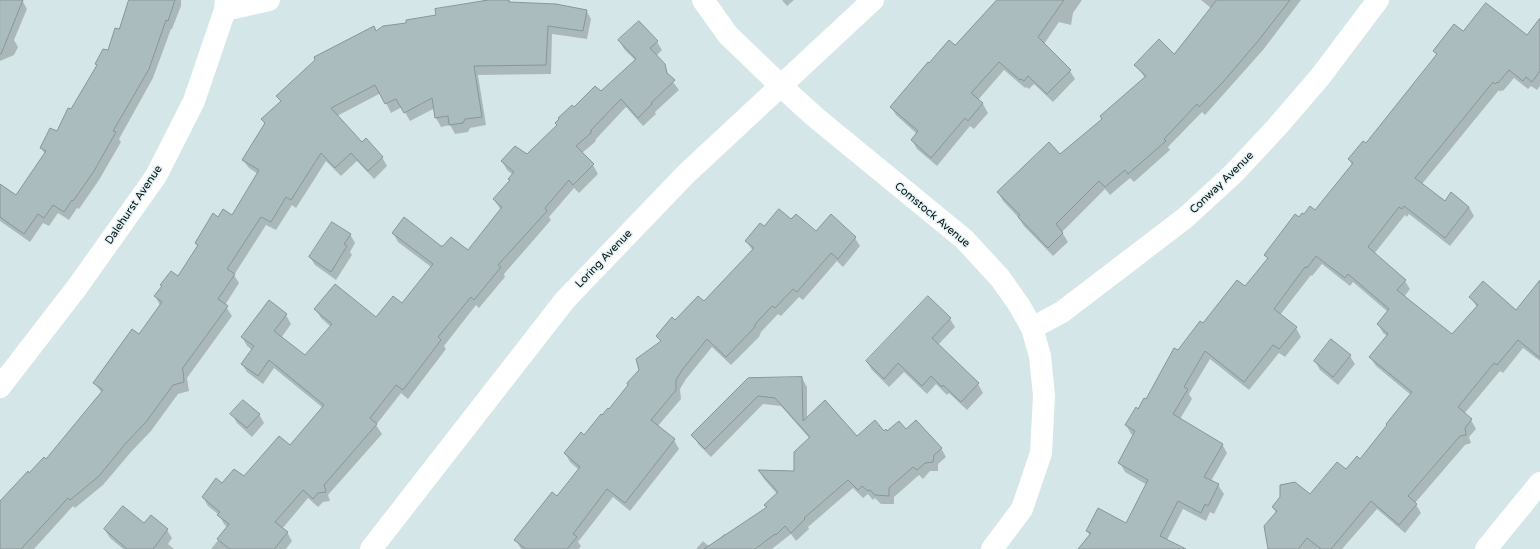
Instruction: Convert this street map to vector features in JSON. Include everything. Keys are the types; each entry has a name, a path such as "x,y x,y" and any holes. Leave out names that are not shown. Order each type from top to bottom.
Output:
{"street":[{"path":"225,5 269,0"},
{"name":"Comstock Avenue","path":"703,0 728,35 781,86 816,117 964,239 1000,278 1019,305 1032,328 1040,356 1044,396 1041,453 1022,509 992,549"},
{"name":"Loring Avenue","path":"371,549 565,300 686,174 873,0"},
{"name":"Conway Avenue","path":"1032,328 1062,312 1185,218 1233,174 1276,128 1320,77 1378,0"},
{"name":"Dalehurst Avenue","path":"0,387 78,286 156,176 194,101 225,5"},
{"path":"1486,549 1540,483"}],"building":[{"path":"0,0 23,0 1,54 0,54"},
{"path":"129,0 175,0 168,21 166,20 149,69 113,131 116,132 94,171 73,201 72,200 64,212 53,205 44,218 38,214 24,234 0,217 0,184 16,195 46,151 40,148 50,128 57,131 68,108 71,109 97,65 95,64 103,49 108,50 115,28 119,29"},
{"path":"489,0 556,4 587,10 583,31 548,26 546,65 474,66 482,117 465,119 463,123 449,125 448,116 435,118 432,98 404,113 396,99 385,104 375,85 331,108 362,142 366,138 383,157 368,171 351,153 335,168 321,153 291,200 286,197 271,222 261,217 227,269 235,274 218,299 228,306 182,369 184,382 173,385 146,422 126,443 99,476 70,500 68,498 21,549 0,549 0,501 28,471 29,473 44,457 46,459 103,390 93,383 132,329 139,334 162,302 154,296 162,286 160,285 171,271 178,276 198,245 195,243 213,213 218,217 223,209 232,215 259,170 242,160 265,123 261,119 281,101 276,96 315,60 314,57 374,26 376,31 383,26 406,23 406,20 436,15 435,9"},
{"path":"997,0 1064,0 1038,37 1071,70 1047,94 1028,76 1024,81 1021,79 1020,80 999,62 971,93 983,103 968,121 965,118 931,158 911,140 918,131 890,107 928,62 929,63 949,40 955,45"},
{"path":"1217,0 1290,0 1223,82 1199,107 1197,104 1164,139 1166,141 1128,174 1125,170 1105,187 1099,181 1056,224 1063,233 1048,248 1018,217 1020,215 997,192 1049,142 1060,154 1102,119 1100,116 1146,76 1134,65 1159,39 1174,54"},
{"path":"1486,3 1527,35 1540,18 1540,71 1532,82 1526,77 1523,81 1509,70 1498,83 1497,82 1495,84 1493,82 1415,178 1445,201 1451,192 1469,207 1445,238 1404,206 1402,209 1399,207 1368,247 1406,280 1397,290 1452,334 1478,305 1469,297 1483,281 1516,310 1540,280 1540,358 1518,340 1497,365 1494,363 1458,407 1472,419 1465,428 1466,435 1460,436 1408,496 1417,504 1399,525 1371,501 1331,549 1321,549 1307,538 1298,549 1268,549 1264,526 1277,511 1272,507 1280,497 1280,485 1295,482 1310,494 1337,462 1346,469 1357,456 1360,459 1412,392 1369,357 1388,334 1377,324 1389,309 1348,274 1345,278 1316,256 1307,268 1305,267 1274,309 1297,327 1279,349 1273,345 1244,382 1205,351 1184,387 1188,389 1173,414 1223,444 1204,477 1219,484 1208,506 1205,504 1201,513 1178,501 1160,536 1186,549 1078,549 1091,533 1086,531 1098,508 1126,523 1148,480 1118,463 1135,431 1125,425 1136,407 1138,409 1144,398 1146,399 1174,348 1178,350 1200,321 1203,323 1237,280 1245,286 1268,258 1264,255 1295,214 1299,217 1302,213 1304,214 1310,206 1315,210 1353,163 1348,159 1363,141 1366,143 1437,54 1433,51 1454,24 1463,31"},
{"path":"639,21 658,41 650,48 665,64 667,73 675,80 638,118 621,99 591,130 591,133 576,146 594,164 573,185 569,180 545,208 547,211 498,265 501,267 474,300 471,297 438,337 441,340 403,390 396,385 370,418 377,424 324,485 326,492 318,493 313,499 303,490 275,522 288,532 274,549 230,549 217,539 229,524 217,515 220,512 202,497 216,478 222,483 234,469 244,476 279,436 290,445 324,405 269,360 258,376 241,364 254,346 241,337 269,300 287,314 274,331 305,355 332,324 314,309 335,284 376,317 393,296 402,303 433,264 392,233 404,217 441,246 443,246 451,237 468,250 502,207 493,199 510,180 508,179 514,172 501,161 515,146 527,154 557,125 555,123 559,119 558,118 572,105 574,107 595,86 601,91 636,59 618,40"},
{"path":"779,209 791,219 796,214 816,231 831,214 856,237 838,259 831,253 797,292 793,289 775,308 772,306 756,323 754,328 726,357 707,339 682,370 676,380 676,390 651,420 675,439 625,503 607,489 573,534 577,537 567,549 526,549 514,540 552,492 557,496 580,467 564,453 581,432 584,435 601,414 602,415 608,408 609,409 628,385 627,383 639,370 636,359 661,341 656,336 672,317 675,320 698,296 704,301 754,248 745,241 760,223 764,226"},
{"path":"332,222 351,234 344,244 347,246 331,272 309,257"},
{"path":"928,296 951,318 932,338 979,383 961,402 931,376 922,386 898,363 884,379 866,361"},
{"path":"1331,339 1351,355 1333,377 1314,361"},
{"path":"802,377 803,421 825,400 857,436 875,420 884,431 886,429 887,431 899,421 906,429 916,420 942,448 934,455 933,462 925,463 917,470 913,467 889,488 889,496 875,495 870,490 868,491 862,486 858,490 848,480 804,518 805,519 791,533 785,526 776,535 775,534 755,549 704,549 767,507 764,505 778,492 758,470 794,471 794,452 810,437 775,398 758,396 705,449 691,435 748,378"},
{"path":"243,400 260,414 247,428 230,414"},
{"path":"123,506 144,523 151,515 168,529 153,549 127,549 104,529"}]}
